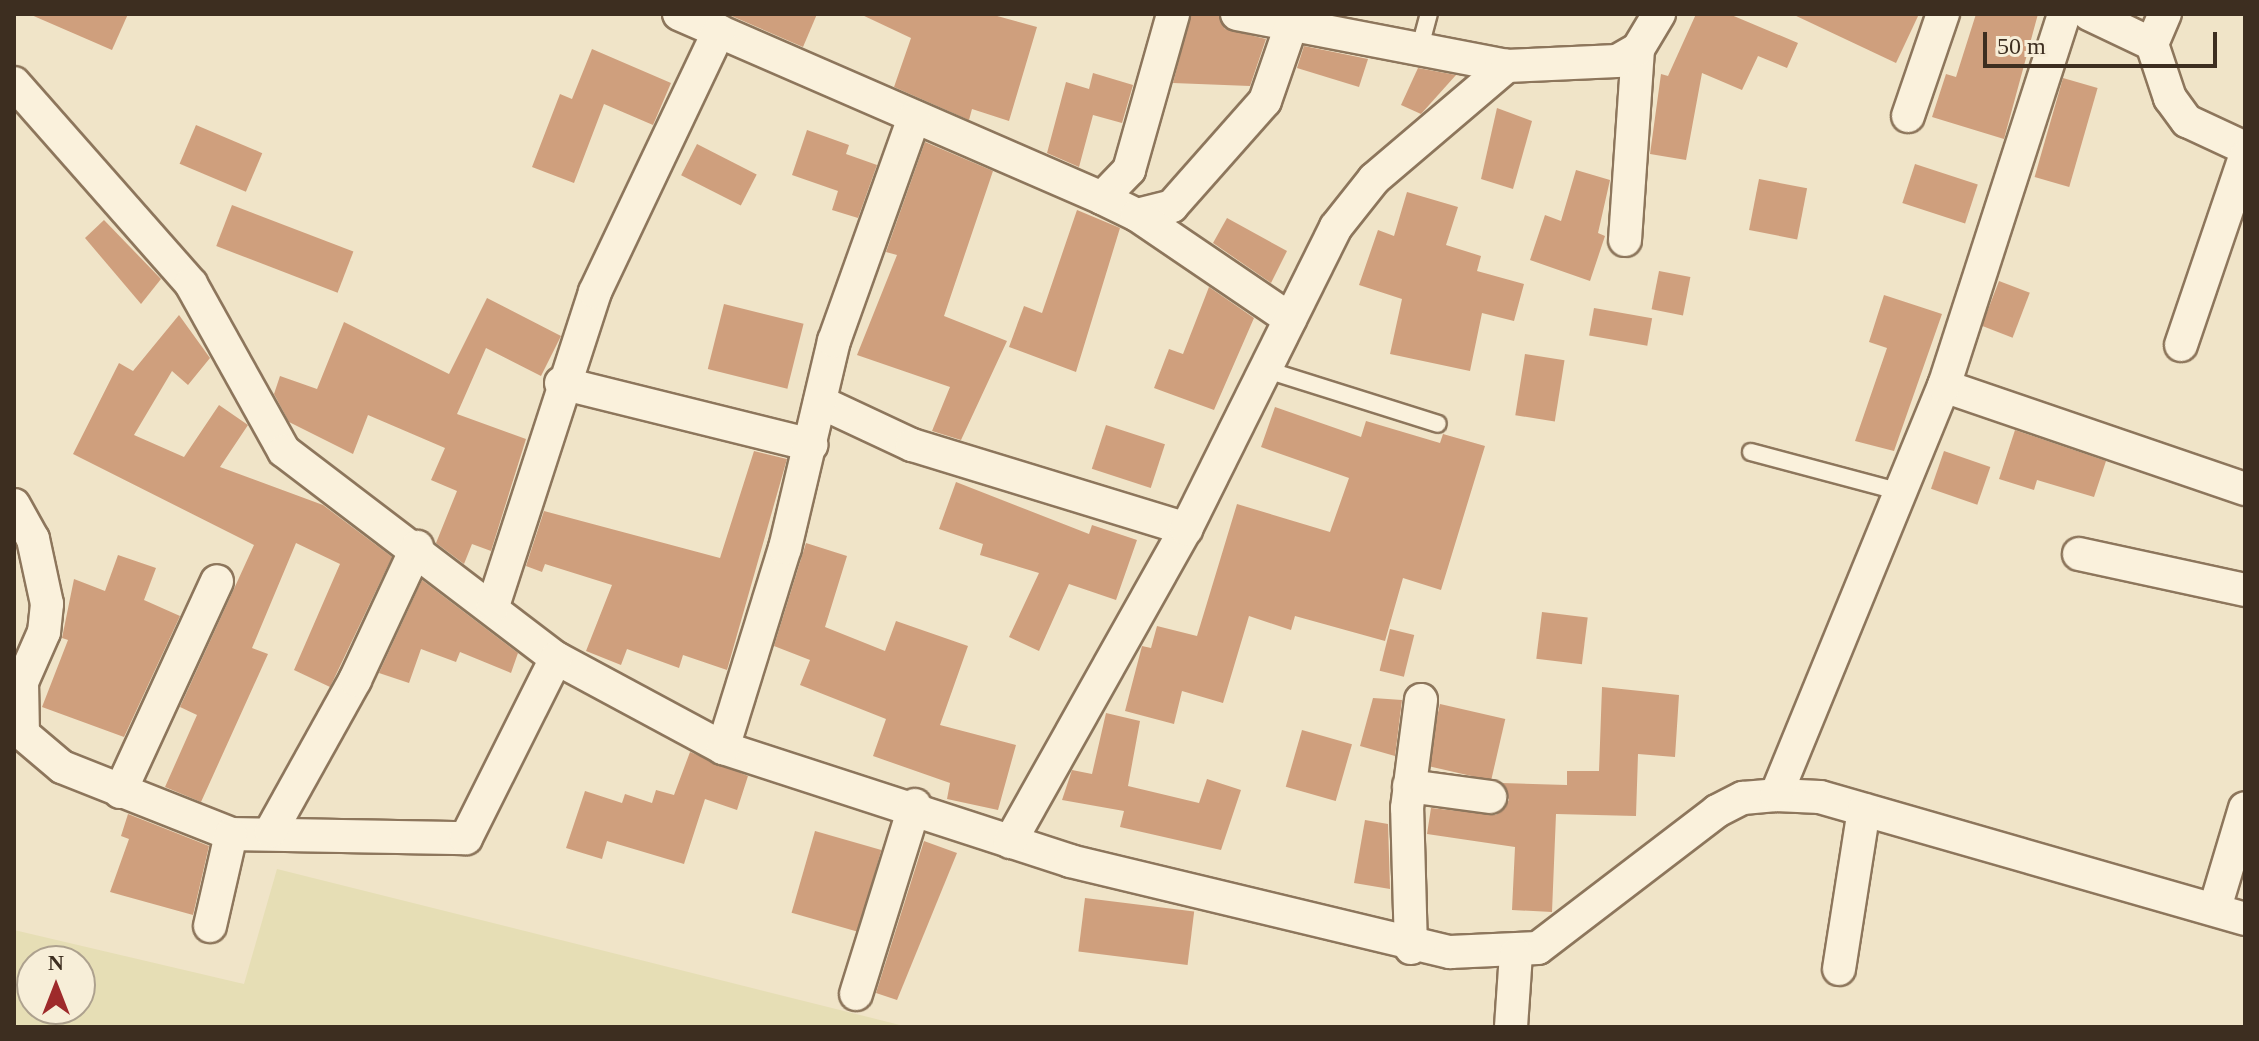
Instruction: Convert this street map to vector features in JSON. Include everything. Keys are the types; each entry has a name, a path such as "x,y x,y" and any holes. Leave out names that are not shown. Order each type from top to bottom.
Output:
{"street":[{"path":"679,14 1137,215 1290,319"},
{"path":"1102,198 1129,170 1173,14"},
{"path":"1237,14 1292,23 1336,21 1420,47 1507,66 1617,61 1638,49"},
{"path":"1625,240 1638,49 1659,14"},
{"path":"1908,116 1943,14"},
{"path":"1776,795 1944,386 2064,14"},
{"path":"2089,14 2152,44"},
{"path":"2165,14 2152,44 2170,98 2187,121 2245,148"},
{"path":"1137,215 1172,206 1243,129 1265,101 1292,23"},
{"path":"493,606 561,383 595,292 719,31"},
{"path":"1010,842 1186,529 1336,227 1374,179 1507,66"},
{"path":"14,83 191,284 284,451 417,547 556,658 723,748 870,798 915,805 1010,842 1411,948 1516,954 1570,927 1717,811 1743,798 1776,795 1864,810 2230,914 2245,808"},
{"path":"723,748 811,445 834,341 914,117"},
{"path":"2181,345 2245,157"},
{"path":"561,383 811,445"},
{"path":"1944,386 2245,489"},
{"path":"820,402 912,445 1186,529"},
{"path":"14,505 33,539 47,604 44,632 22,682 23,734 36,752 120,792 231,834 271,831 466,838 556,658"},
{"path":"271,831 355,680 417,547"},
{"path":"2079,554 2245,590"},
{"path":"120,792 217,581"},
{"path":"1411,948 1409,786 1421,700"},
{"path":"1409,786 1490,797"},
{"path":"856,994 915,805"},
{"path":"1839,969 1864,810"},
{"path":"210,926 231,834"},
{"path":"1511,1027 1516,954"}],"lane":[{"path":"1420,47 1429,14"},
{"path":"1264,369 1438,424"},
{"path":"1751,452 1901,492"}],"shaded area":[{"path":"277,869 908,1027 14,1027 14,930 78,945 16,945 16,1025 96,1025 96,949 244,984"}],"building":[{"path":"29,14 128,14 112,50"},
{"path":"727,14 817,14 803,47"},
{"path":"860,14 990,14 1037,27 1009,121 972,109 969,120 894,87 911,38"},
{"path":"1191,14 1218,14 1225,29 1266,39 1250,86 1173,83"},
{"path":"1696,14 1729,14 1798,43 1787,68 1758,56 1742,90 1702,73 1686,160 1650,154 1661,74 1668,76"},
{"path":"1792,14 1919,14 1896,63"},
{"path":"1976,14 2038,14 2004,139 1932,117 1946,74 1956,77"},
{"path":"1304,46 1368,59 1359,87 1297,68"},
{"path":"592,49 671,83 653,125 604,104 574,183 532,167 560,94 572,99"},
{"path":"1418,68 1456,75 1421,114 1401,105"},
{"path":"1093,73 1133,85 1122,123 1093,115 1079,167 1047,153 1066,82 1089,89"},
{"path":"2063,78 2098,88 2069,187 2035,177"},
{"path":"1497,108 1532,121 1513,189 1481,179"},
{"path":"196,125 262,153 246,192 180,164"},
{"path":"807,130 849,145 846,154 877,165 858,218 832,210 838,191 792,175"},
{"path":"925,142 993,171 944,316 1007,341 961,440 932,431 950,387 857,355 897,255 886,252"},
{"path":"697,144 757,174 741,206 681,175"},
{"path":"1915,164 1978,184 1965,223 1902,203"},
{"path":"1576,170 1610,180 1598,233 1605,236 1590,281 1530,260 1545,215 1561,221"},
{"path":"1759,179 1807,188 1797,239 1749,230"},
{"path":"1407,192 1458,207 1446,245 1481,256 1477,271 1524,284 1514,321 1482,313 1470,371 1390,354 1402,299 1359,285 1378,230 1394,236"},
{"path":"232,205 353,252 338,293 216,246"},
{"path":"1077,210 1120,228 1076,372 1009,347 1024,306 1042,313"},
{"path":"1227,218 1287,251 1271,283 1213,243"},
{"path":"104,220 161,279 141,304 85,238"},
{"path":"1659,271 1690,277 1683,315 1652,309"},
{"path":"1999,281 2030,293 2013,338 1982,326"},
{"path":"1209,287 1254,318 1214,410 1154,388 1169,349 1183,354"},
{"path":"1884,295 1942,314 1894,451 1855,441 1887,348 1869,342"},
{"path":"487,298 561,336 541,376 486,348 457,414 526,439 491,551 472,544 464,564 436,543 457,491 431,480 445,448 368,415 353,454 289,422 274,394 280,376 317,389 344,322 449,374"},
{"path":"724,304 804,324 787,389 708,369"},
{"path":"1594,308 1652,318 1647,346 1589,336"},
{"path":"179,315 210,358 188,385 172,371 134,435 184,457 219,405 248,425 220,467 323,505 392,557 330,687 294,670 340,564 296,543 252,648 268,654 201,802 165,787 197,715 180,707 254,545 73,454 119,363 133,371"},
{"path":"1525,354 1565,360 1555,421 1515,415"},
{"path":"1275,407 1361,437 1366,421 1440,443 1443,434 1485,446 1441,590 1403,578 1385,641 1295,616 1291,630 1249,616 1223,703 1182,691 1174,724 1125,711 1142,646 1151,648 1157,626 1197,636 1237,504 1330,532 1349,478 1261,447"},
{"path":"1106,425 1165,444 1151,488 1092,469"},
{"path":"2015,430 2106,461 2094,497 2037,480 2034,490 1999,479"},
{"path":"754,451 787,459 727,670 683,655 679,668 627,649 621,665 586,651 612,585 545,564 542,572 526,566 544,511 720,558"},
{"path":"1944,451 1990,467 1977,505 1931,489"},
{"path":"956,482 1089,534 1092,525 1137,540 1116,600 1069,584 1039,651 1009,637 1039,573 980,555 983,544 939,529"},
{"path":"806,543 847,556 825,627 885,651 896,621 968,646 940,725 1016,745 998,810 947,799 950,783 873,756 886,719 800,685 810,660 774,646"},
{"path":"118,555 156,568 144,600 180,616 124,737 42,707 68,640 62,638 74,579 105,591"},
{"path":"422,580 518,653 511,673 460,652 456,662 421,649 409,683 379,673"},
{"path":"1542,612 1588,618 1582,664 1536,659"},
{"path":"1390,629 1414,635 1404,677 1380,671"},
{"path":"1602,687 1679,695 1675,757 1638,754 1636,816 1556,814 1552,912 1512,910 1515,847 1427,834 1431,808 1496,815 1509,800 1502,783 1567,785 1567,771 1599,771"},
{"path":"1373,698 1402,700 1395,756 1360,746"},
{"path":"1440,704 1505,719 1491,780 1426,765"},
{"path":"1106,713 1140,721 1128,786 1199,803 1207,779 1241,790 1221,850 1120,827 1124,811 1062,800 1072,770 1092,774"},
{"path":"1302,730 1352,744 1336,801 1286,787"},
{"path":"690,752 748,776 737,810 705,799 684,864 607,841 602,859 566,848 585,791 622,803 625,794 652,803 656,790 674,795"},
{"path":"128,814 209,846 193,915 110,892 129,839 121,836"},
{"path":"1365,820 1388,824 1390,889 1354,883"},
{"path":"815,831 881,850 858,932 792,913"},
{"path":"924,841 957,853 897,1000 876,993"},
{"path":"1085,898 1194,911 1188,965 1078,952"}]}
